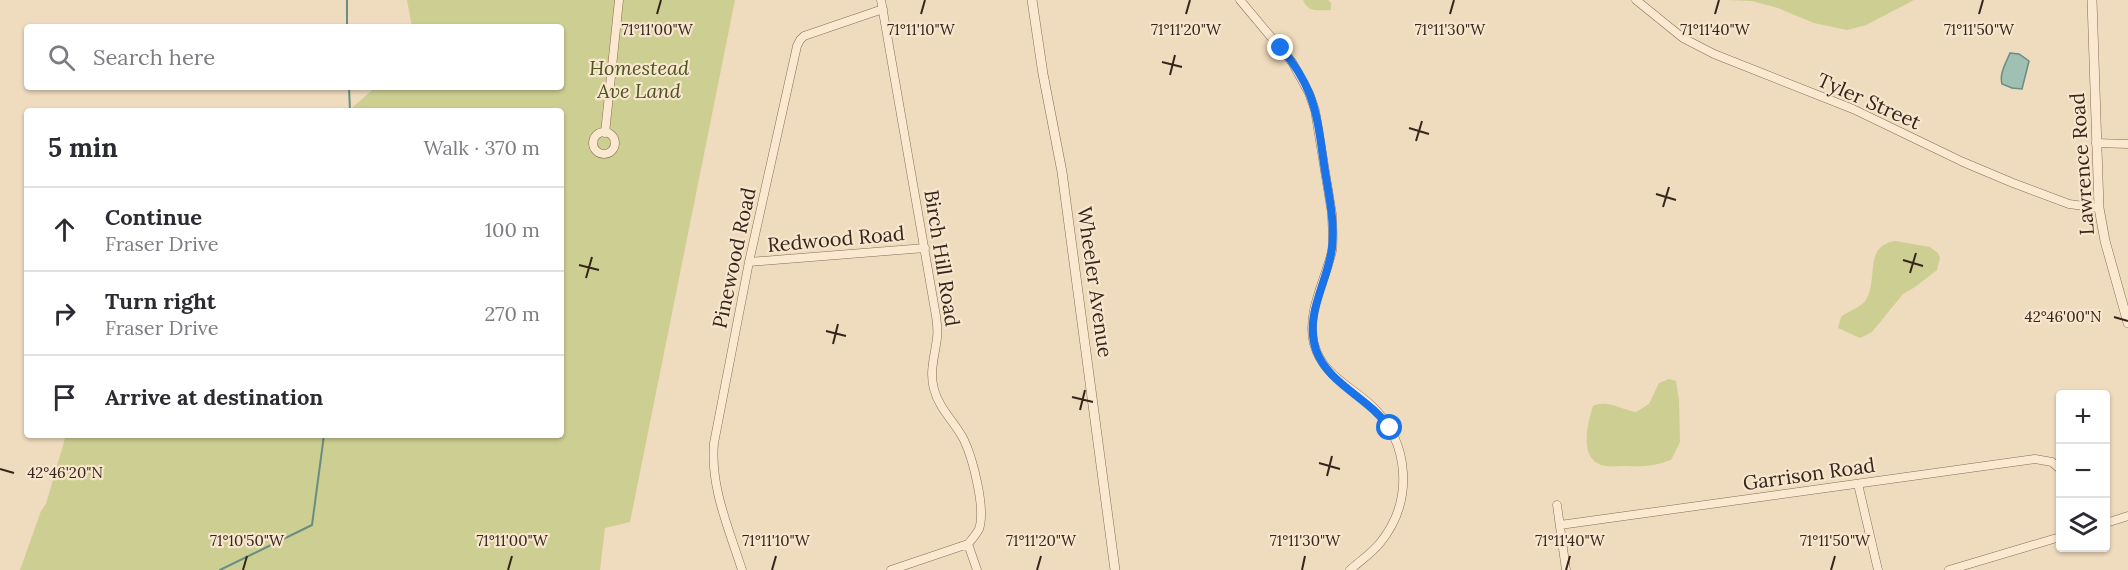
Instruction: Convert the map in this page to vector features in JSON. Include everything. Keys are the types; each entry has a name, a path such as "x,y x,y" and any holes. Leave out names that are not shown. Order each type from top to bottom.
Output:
{"street":[{"path":"605,133 619,0"},
{"name":"Birch Hill Road","path":"881,0 937,327 932,369 933,387 939,404 964,440 975,471 981,513 980,528 968,544"},
{"name":"Wheeler Avenue","path":"1032,0 1043,74 1062,172 1115,570"},
{"path":"1240,0 1292,62 1309,93 1315,110 1333,231 1332,249 1313,316 1312,334 1316,351 1330,375 1365,401 1385,421 1400,451 1404,485 1398,511 1382,542 1350,570"},
{"name":"Tyler Street","path":"1636,0 1683,38 1714,54 1853,109 1953,158 2023,187 2069,204 2099,208"},
{"name":"Lawrence Road","path":"2092,0 2099,208 2105,241 2128,323"},
{"name":"Pinewood Road","path":"742,570 718,495 713,457 717,419 749,262 800,39 811,33 883,9"},
{"path":"2096,143 2128,144"},
{"name":"Redwood Road","path":"749,262 925,248"},
{"name":"Garrison Road","path":"1560,525 2035,459 2052,462 2056,465"},
{"path":"1858,484 1878,570"},
{"path":"1557,505 1566,570"},
{"path":"2110,523 2128,516"},
{"path":"1949,570 2056,538"},
{"path":"891,570 968,544 977,570"}],"green space":[{"name":"Homestead Ave Land","path":"407,0 735,0 630,522 605,528 600,570 20,570 41,511 46,504 65,438 564,438 564,108 352,108 372,90 564,90 564,24 411,24"},
{"path":"1303,0 1328,0 1331,3 1331,10 1311,9"},
{"path":"1727,0 1914,0 1866,25 1847,30 1814,23 1778,8 1752,1"},
{"path":"1895,241 1930,247 1938,253 1940,258 1937,270 1903,294 1872,332 1860,338 1838,328 1841,317 1862,304 1867,298 1875,255 1885,244"},
{"path":"1669,379 1676,381 1679,400 1680,442 1671,460 1649,466 1611,466 1597,463 1588,452 1587,445 1589,420 1593,406 1609,404 1636,412 1649,404 1659,383"}],"shaded area":[{"path":"2010,53 2019,54 2029,61 2022,89 2002,84 2002,72"}],"waterway":[{"path":"347,0 347,24"},
{"path":"349,90 350,108"},
{"path":"220,570 312,525 324,438"}],"route":[{"path":"1281,48 1301,77 1315,110 1332,214 1332,249 1313,316 1312,334 1316,351 1330,375 1373,407 1390,428"}]}
